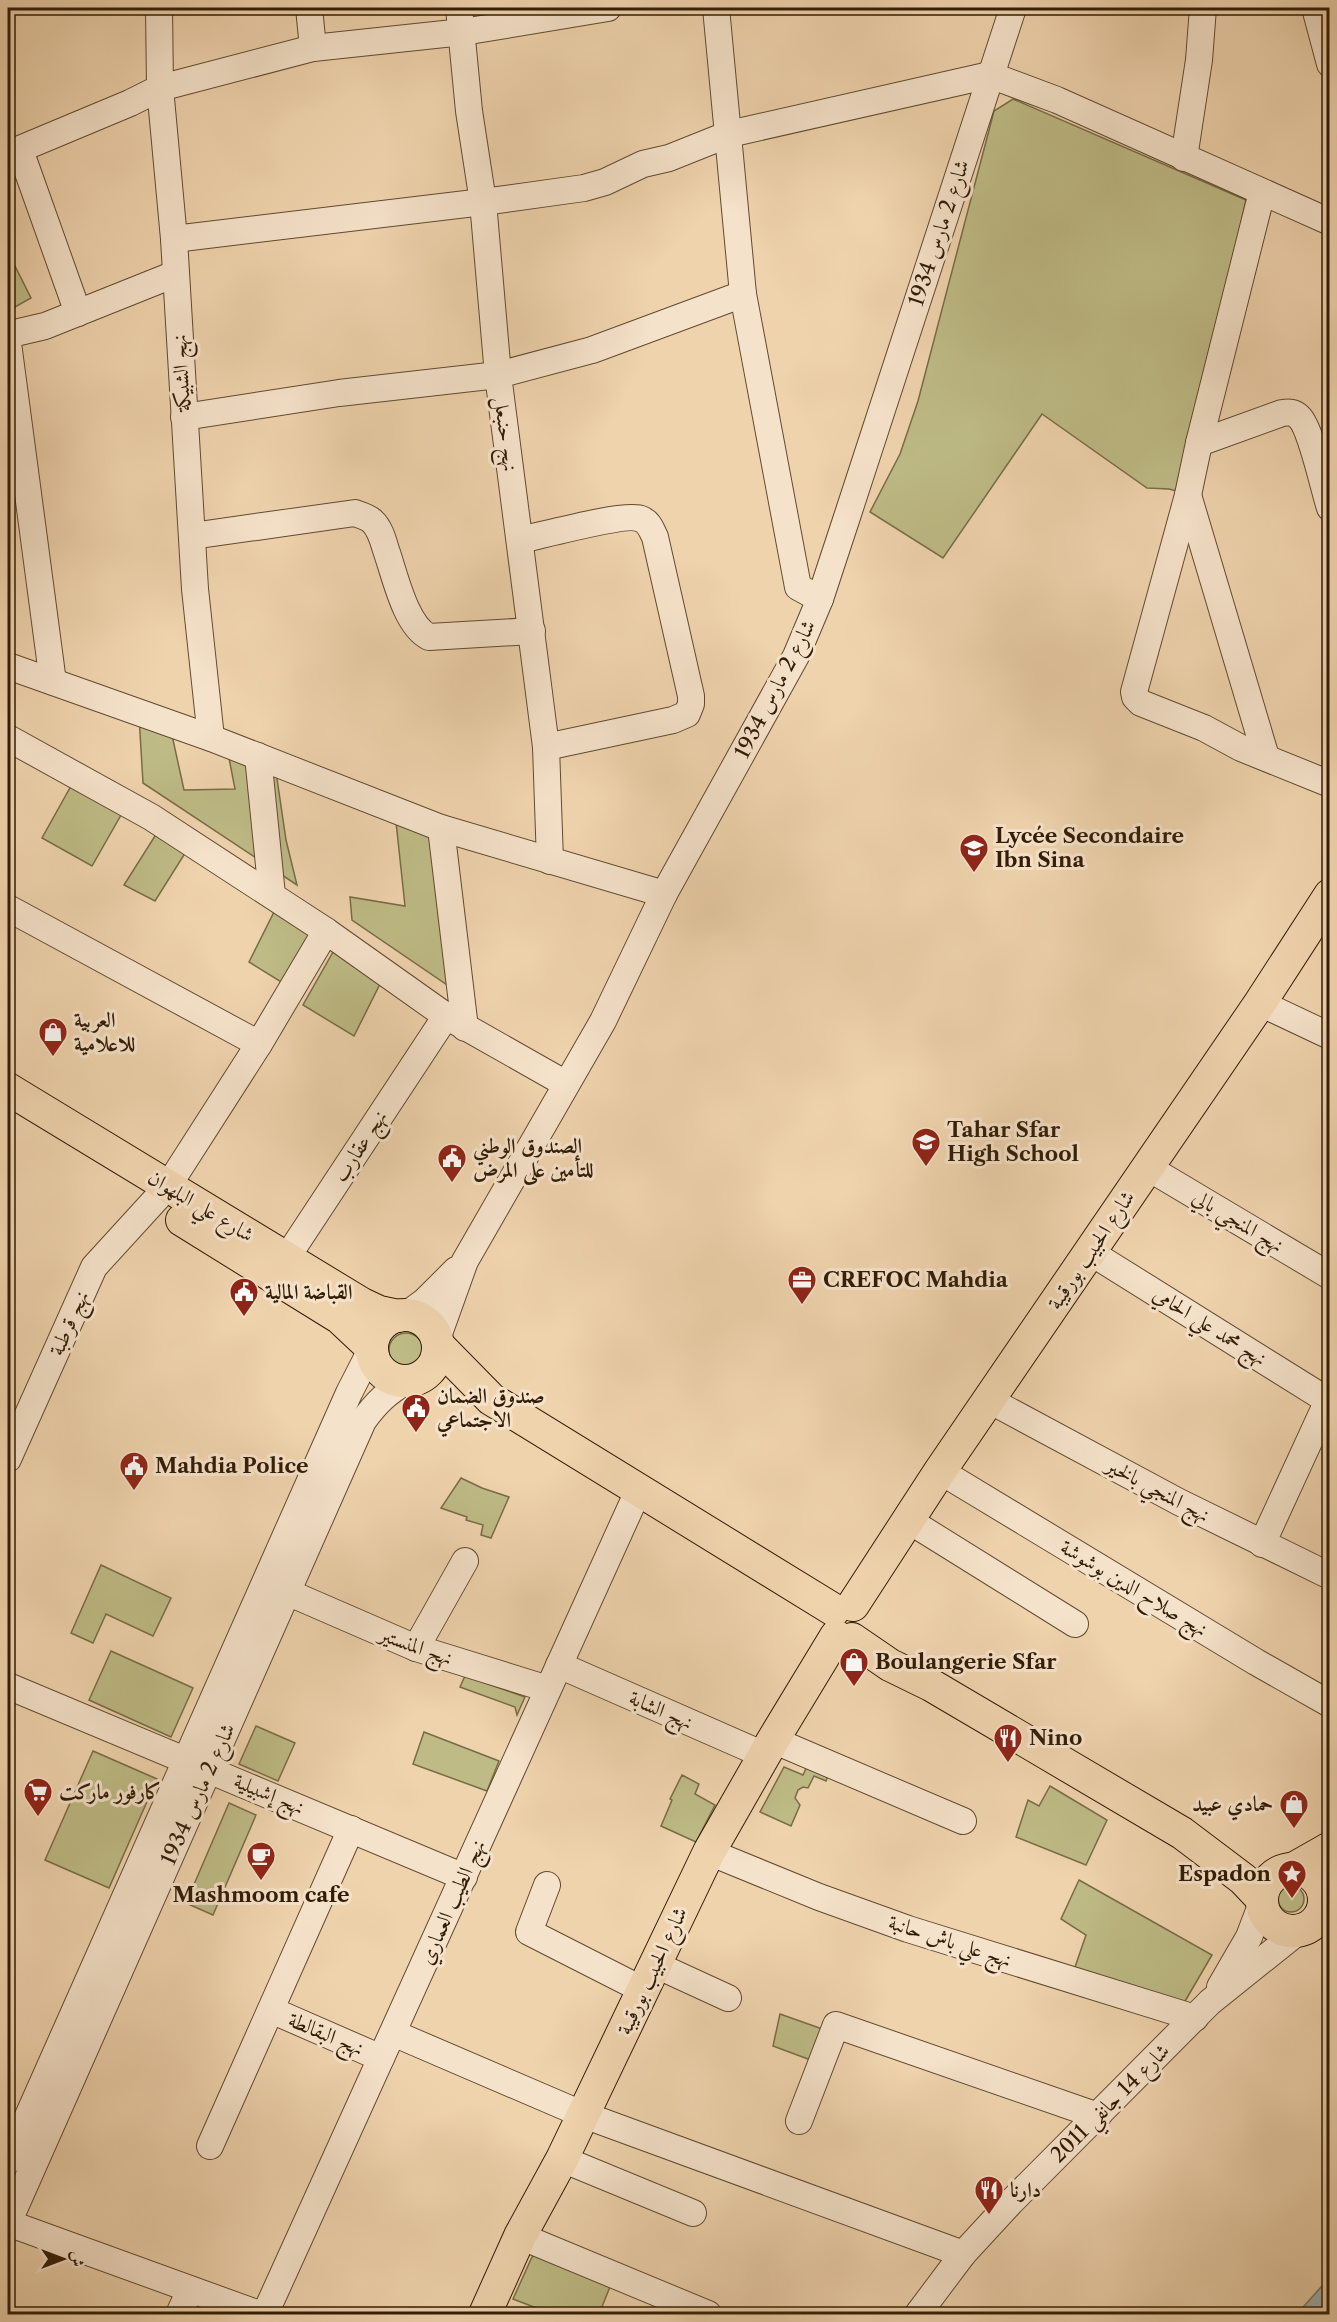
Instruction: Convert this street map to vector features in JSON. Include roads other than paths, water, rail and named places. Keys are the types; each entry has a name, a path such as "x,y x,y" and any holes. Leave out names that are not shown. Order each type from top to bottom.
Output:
{"main road":[{"name":"شارع الحبيب بورقيبة","path":"485,2314 520,2236 584,2115 709,1852 768,1748 940,1471 1260,1003 1329,895"},
{"name":"شارع علي البلهوان","path":"8,1089 160,1194 280,1268 379,1312 402,1316"},
{"name":"شارع علي البلهوان","path":"8,1113 160,1194"},
{"name":"شارع علي البلهوان","path":"280,1268 372,1348"},
{"path":"490,1400 438,1342 433,1330 426,1322 417,1317 402,1316 387,1320 374,1337 372,1348 374,1359 387,1376 396,1380 412,1380 490,1400 639,1489 848,1622 890,1665 931,1685 1182,1833 1243,1879 1262,1901"},
{"path":"412,1380 427,1374 433,1366 438,1342"},
{"path":"1182,1833 1291,1869 1308,1873 1315,1879 1327,1897 1314,1923 1300,1930 1282,1930 1264,1912 1262,1901 1267,1883 1281,1871 1291,1869 1329,1848"}],"street":[{"name":"نهج الشبيكة","path":"159,8 160,88 174,239 195,589 211,738"},
{"path":"309,8 313,48"},
{"path":"78,313 14,152 160,88 313,48 461,20 608,8"},
{"path":"716,8 743,294 798,587 820,599"},
{"name":"شارع 2 مارس 1934","path":"438,1342 465,1261 603,1021 664,894 796,656 820,599 1013,8"},
{"path":"1184,158 1199,60 1203,8"},
{"path":"1315,8 1329,64"},
{"name":"نهج حنبعل","path":"461,20 470,111 483,202 498,375 546,747 550,861"},
{"path":"174,239 483,202 594,185 643,164 669,158 729,134 990,75 1057,100 1329,222"},
{"path":"1262,192 1199,442 1188,495 1134,687 1135,697 1142,703 1204,728 1241,748 1329,784"},
{"path":"53,682 8,343 15,333 45,326 176,274"},
{"path":"184,417 339,393 498,375 592,350 743,294"},
{"path":"1199,442 1282,412 1293,412 1302,419 1309,436 1329,508"},
{"path":"1188,495 1266,757"},
{"path":"192,536 355,513 371,520 380,530 406,608 416,628 422,634 429,637 532,631"},
{"path":"520,540 620,519 639,517 649,523 655,537 691,696 687,714 673,720 546,747"},
{"path":"8,666 211,738 441,828 664,894"},
{"path":"8,738 141,811 272,895 455,1022 566,1084"},
{"path":"258,756 272,895"},
{"path":"441,828 455,1022"},
{"path":"8,908 259,1044"},
{"name":"نهج قرطبة","path":"10,1446 94,1267 160,1194 259,1044 326,932"},
{"path":"1260,1003 1329,1035"},
{"name":"نهج عقارب","path":"280,1268 455,1022"},
{"name":"نهج المنجي بالي","path":"1147,1167 1329,1276"},
{"name":"نهج محمد علي الحامي","path":"1090,1252 1329,1399"},
{"name":"شارع 2 مارس 1934","path":"402,1316 425,1301 465,1261"},
{"name":"شارع 2 مارس 1934","path":"8,2223 349,1393 372,1348"},
{"name":"شارع 2 مارس 1934","path":"8,2161 197,1764 287,1592 363,1421 391,1389 412,1380"},
{"path":"1262,1544 1329,1399"},
{"name":"نهج المنجي بالخير","path":"988,1400 1172,1498 1329,1576"},
{"name":"نهج صلاح الدين بوشوشة","path":"940,1471 1329,1704"},
{"name":"نهج الطيب العماري","path":"265,2314 639,1489"},
{"path":"908,1521 1075,1624"},
{"path":"416,1648 465,1561"},
{"name":"نهج المنستير","path":"287,1592 416,1648 548,1689"},
{"name":"نهج الشابة","path":"559,1665 768,1748 963,1821"},
{"name":"نهج إشبيلية","path":"8,1686 464,1877"},
{"path":"210,2146 351,1829"},
{"name":"نهج علي باش حانبة","path":"709,1852 819,1897 908,1929 1203,2010"},
{"path":"547,1885 529,1932 649,1977 728,1998"},
{"name":"شارع 14 جانفي 2011","path":"1203,2010 1249,1937 1262,1901"},
{"name":"شارع 14 جانفي 2011","path":"918,2314 963,2254 1098,2115 1203,2010 1300,1930"},
{"name":"نهج البقالطة","path":"271,2010 381,2058"},
{"path":"800,2121 836,2025 1098,2115"},
{"path":"393,2033 584,2115 963,2254"},
{"path":"562,2159 693,2213"},
{"path":"8,2223 259,2314"},
{"path":"520,2236 708,2314"},
{"path":"179,2314 190,2290"}],"place":[{"name":"Lycée Secondaire Ibn Sina","path":"974,874"},
{"name":"العربية للاعلامية","path":"53,1058"},
{"name":"Tahar Sfar High School","path":"926,1168"},
{"name":"الصندوق الوطني للتأمين على المرض","path":"452,1184"},
{"name":"CREFOC Mahdia","path":"802,1306"},
{"name":"القباضة المالية","path":"244,1318"},
{"name":"صندوق الضمان الاجتماعي","path":"416,1434"},
{"name":"Mahdia Police","path":"134,1492"},
{"name":"Boulangerie Sfar","path":"854,1688"},
{"name":"Nino","path":"1008,1764"},
{"name":"كارفور ماركت","path":"38,1818"},
{"name":"حمادي عبيد","path":"1294,1830"},
{"name":"Mashmoom cafe","path":"261,1882"},
{"name":"Espadon","path":"1292,1900"},
{"name":"دارنا","path":"989,2216"}]}
